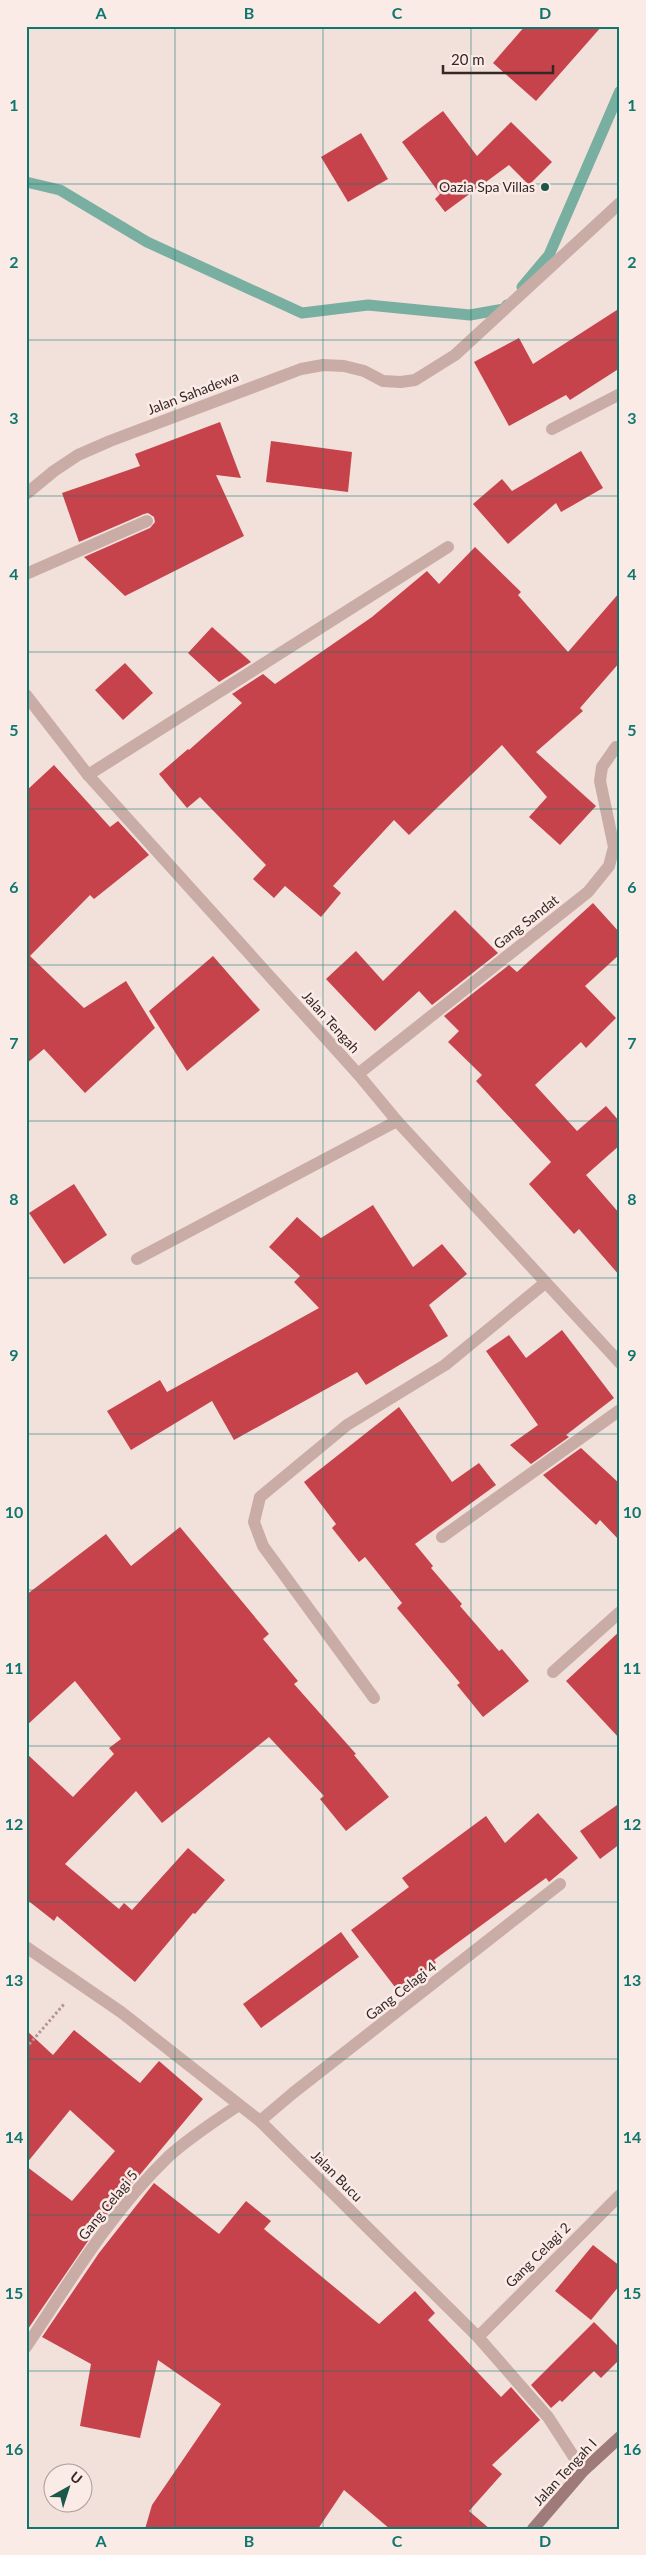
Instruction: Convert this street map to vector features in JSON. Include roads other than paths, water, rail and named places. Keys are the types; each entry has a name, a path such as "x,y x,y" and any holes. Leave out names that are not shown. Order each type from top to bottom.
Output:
{"street":[{"name":"Jalan Sahadewa","path":"26,494 54,471 94,448 301,368 323,365 344,366 364,371 383,381 401,382 415,380 454,356 620,203"},
{"path":"552,429 620,394"},
{"path":"26,574 147,521"},
{"path":"88,775 448,547"},
{"name":"Jalan Tengah","path":"26,695 88,775 358,1074 397,1121 620,1363"},
{"name":"Gang Sandat","path":"358,1074 588,892 609,866 614,847 600,781 602,767 616,747"},
{"path":"137,1259 397,1121"},
{"path":"374,1698 263,1546 254,1522 260,1497 347,1425 445,1365 545,1283"},
{"path":"442,1537 620,1410"},
{"path":"553,1672 620,1612"},
{"name":"Gang Celagi 4","path":"260,2121 293,2092 560,1884"},
{"name":"Jalan Bucu","path":"26,1947 121,2012 260,2121 478,2337 548,2417 584,2471"},
{"name":"Gang Celagi 5","path":"26,2347 105,2229 135,2192 169,2157 201,2131 239,2105"},
{"name":"Gang Celagi 2","path":"478,2337 620,2195"},
{"name":"Jalan Tengah I","path":"533,2529 584,2471 620,2437"}],"waterway":[{"path":"522,287 549,255 620,91"},
{"path":"26,182 60,190 147,242 302,313 368,305 470,315 504,309 507,305"}],"place":[{"name":"Oazia Spa Villas","path":"545,187"}]}
